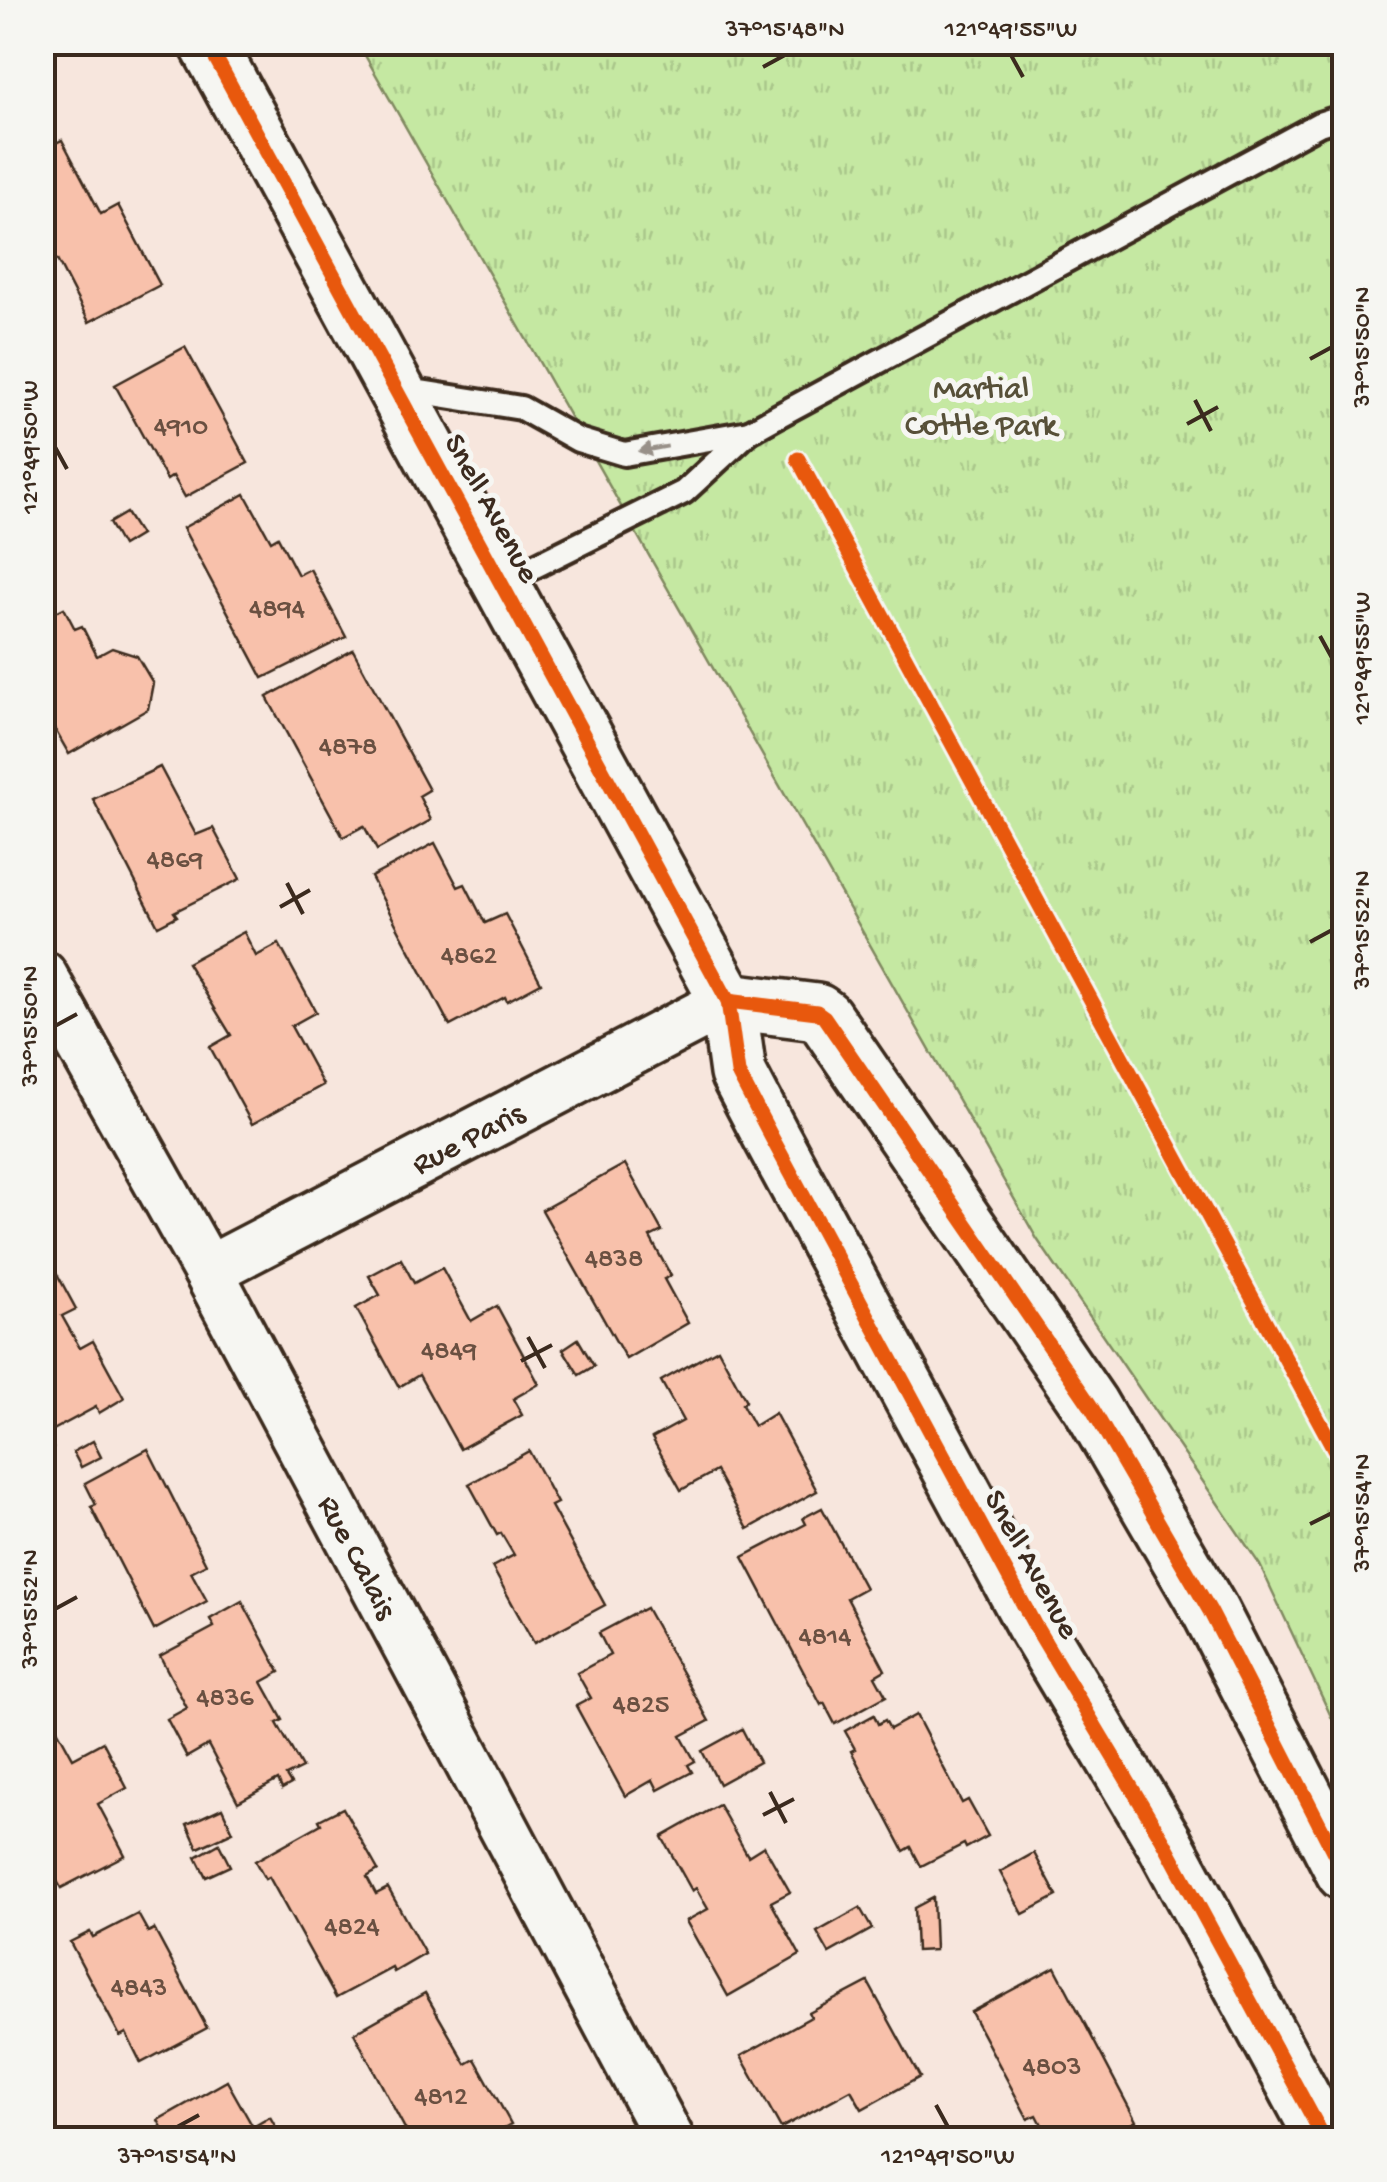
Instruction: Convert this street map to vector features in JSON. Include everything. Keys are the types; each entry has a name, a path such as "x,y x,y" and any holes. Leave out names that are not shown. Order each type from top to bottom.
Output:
{"main road":[{"name":"Snell Avenue","path":"207,42 728,1001 738,1073 746,1089 1034,1624 1164,1842 1324,2140"},
{"path":"728,1001 817,1012 824,1017 1090,1406 1210,1611 1344,1872"}],"street":[{"name":"Rue Calais","path":"42,974 208,1271 670,2140"},
{"name":"Rue Paris","path":"208,1271 728,1001"}],"lane":[{"path":"1319,124 1344,98"},
{"path":"503,582 684,492 750,432 1319,124 1344,116"},
{"path":"397,388 521,408 578,440 624,454 750,432"}],"green space":[{"name":"Martial Cottle Park","path":"358,43 1344,43 1344,1744 1260,1565 1037,1239"}],"building":[{"path":"62,140 101,214 118,205 160,285 89,322 57,260 42,268 42,150"},
{"path":"185,347 248,463 185,497 173,476 167,480 115,385"},
{"path":"245,494 271,541 278,537 298,575 310,569 346,637 263,678 183,528"},
{"path":"126,513 140,535 122,546 109,523"},
{"path":"42,531 54,552 42,559"},
{"path":"64,608 75,629 82,626 97,656 112,648 137,656 153,683 148,709 69,754 54,728 50,730 42,717 42,619"},
{"path":"353,650 429,790 419,796 431,820 377,850 364,826 343,837 267,697"},
{"path":"160,767 196,835 213,828 240,879 174,912 177,916 158,926 93,799"},
{"path":"435,843 458,887 465,884 485,923 505,914 541,983 450,1026 371,877"},
{"path":"244,932 256,956 279,944 316,1012 291,1026 323,1085 252,1124 210,1047 231,1035 187,963"},
{"path":"625,1164 662,1231 650,1237 671,1276 664,1279 688,1323 626,1359 542,1210"},
{"path":"42,1246 76,1309 62,1316 80,1348 93,1341 124,1398 99,1413 96,1407 46,1434 53,1448 42,1453"},
{"path":"401,1259 414,1283 442,1268 471,1321 497,1306 539,1384 513,1399 522,1415 460,1449 419,1375 399,1387 356,1308 380,1295 369,1276"},
{"path":"578,1339 594,1366 579,1375 563,1349"},
{"path":"718,1349 746,1401 742,1404 754,1426 775,1413 817,1491 748,1529 716,1471 681,1490 652,1438 683,1421 661,1381"},
{"path":"93,1441 101,1457 81,1467 73,1452"},
{"path":"148,1449 206,1564 191,1572 207,1601 154,1630 91,1507 96,1505 85,1483"},
{"path":"529,1451 557,1503 551,1506 605,1605 534,1643 492,1567 514,1555 501,1533 497,1535 469,1484"},
{"path":"822,1508 865,1588 847,1598 885,1670 875,1676 886,1696 835,1724 824,1703 821,1705 743,1557 806,1524 803,1518"},
{"path":"242,1601 280,1672 262,1682 283,1720 277,1723 302,1768 286,1776 291,1784 282,1789 278,1780 238,1802 208,1745 187,1757 167,1719 187,1708 160,1656 214,1627 210,1619"},
{"path":"646,1608 709,1721 681,1736 695,1761 688,1765 692,1772 658,1790 653,1780 625,1796 576,1706 591,1698 577,1673 610,1655 599,1633"},
{"path":"46,1709 73,1758 103,1742 127,1788 98,1804 125,1855 61,1888 42,1854 42,1711"},
{"path":"874,1715 878,1724 885,1720 890,1729 916,1715 962,1803 968,1800 988,1836 921,1866 911,1847 904,1851 851,1751 855,1749 845,1731"},
{"path":"742,1729 759,1762 719,1784 702,1751"},
{"path":"719,1805 748,1856 764,1846 790,1892 771,1902 800,1955 728,1996 686,1921 708,1909 696,1888 692,1891 662,1837"},
{"path":"222,1808 233,1832 198,1848 187,1824"},
{"path":"343,1808 378,1870 367,1877 376,1894 388,1888 425,1954 336,1998 269,1877 265,1879 255,1861"},
{"path":"219,1844 230,1866 206,1877 196,1857"},
{"path":"1034,1853 1057,1896 1023,1914 1000,1872"},
{"path":"933,1898 935,1950 916,1951 914,1908"},
{"path":"860,1908 872,1929 829,1953 817,1932"},
{"path":"138,1914 148,1932 154,1929 207,2028 141,2063 126,2033 120,2036 70,1942 90,1932 93,1937"},
{"path":"1055,1967 1136,2121 1100,2140 1050,2140 1037,2115 1028,2119 971,2012"},
{"path":"868,1982 920,2077 862,2109 851,2090 781,2128 741,2056"},
{"path":"425,1993 466,2064 475,2059 511,2124 482,2140 411,2140 354,2033"},
{"path":"227,2081 253,2127 270,2117 283,2140 169,2140 158,2120"}],"cycle path":[{"path":"207,42 728,1001 738,1073 771,1136 1034,1624 1164,1842 1325,2140"},
{"path":"798,459 1344,1467"},
{"path":"728,1001 817,1012 824,1017 1090,1405 1210,1611 1344,1872"}]}
